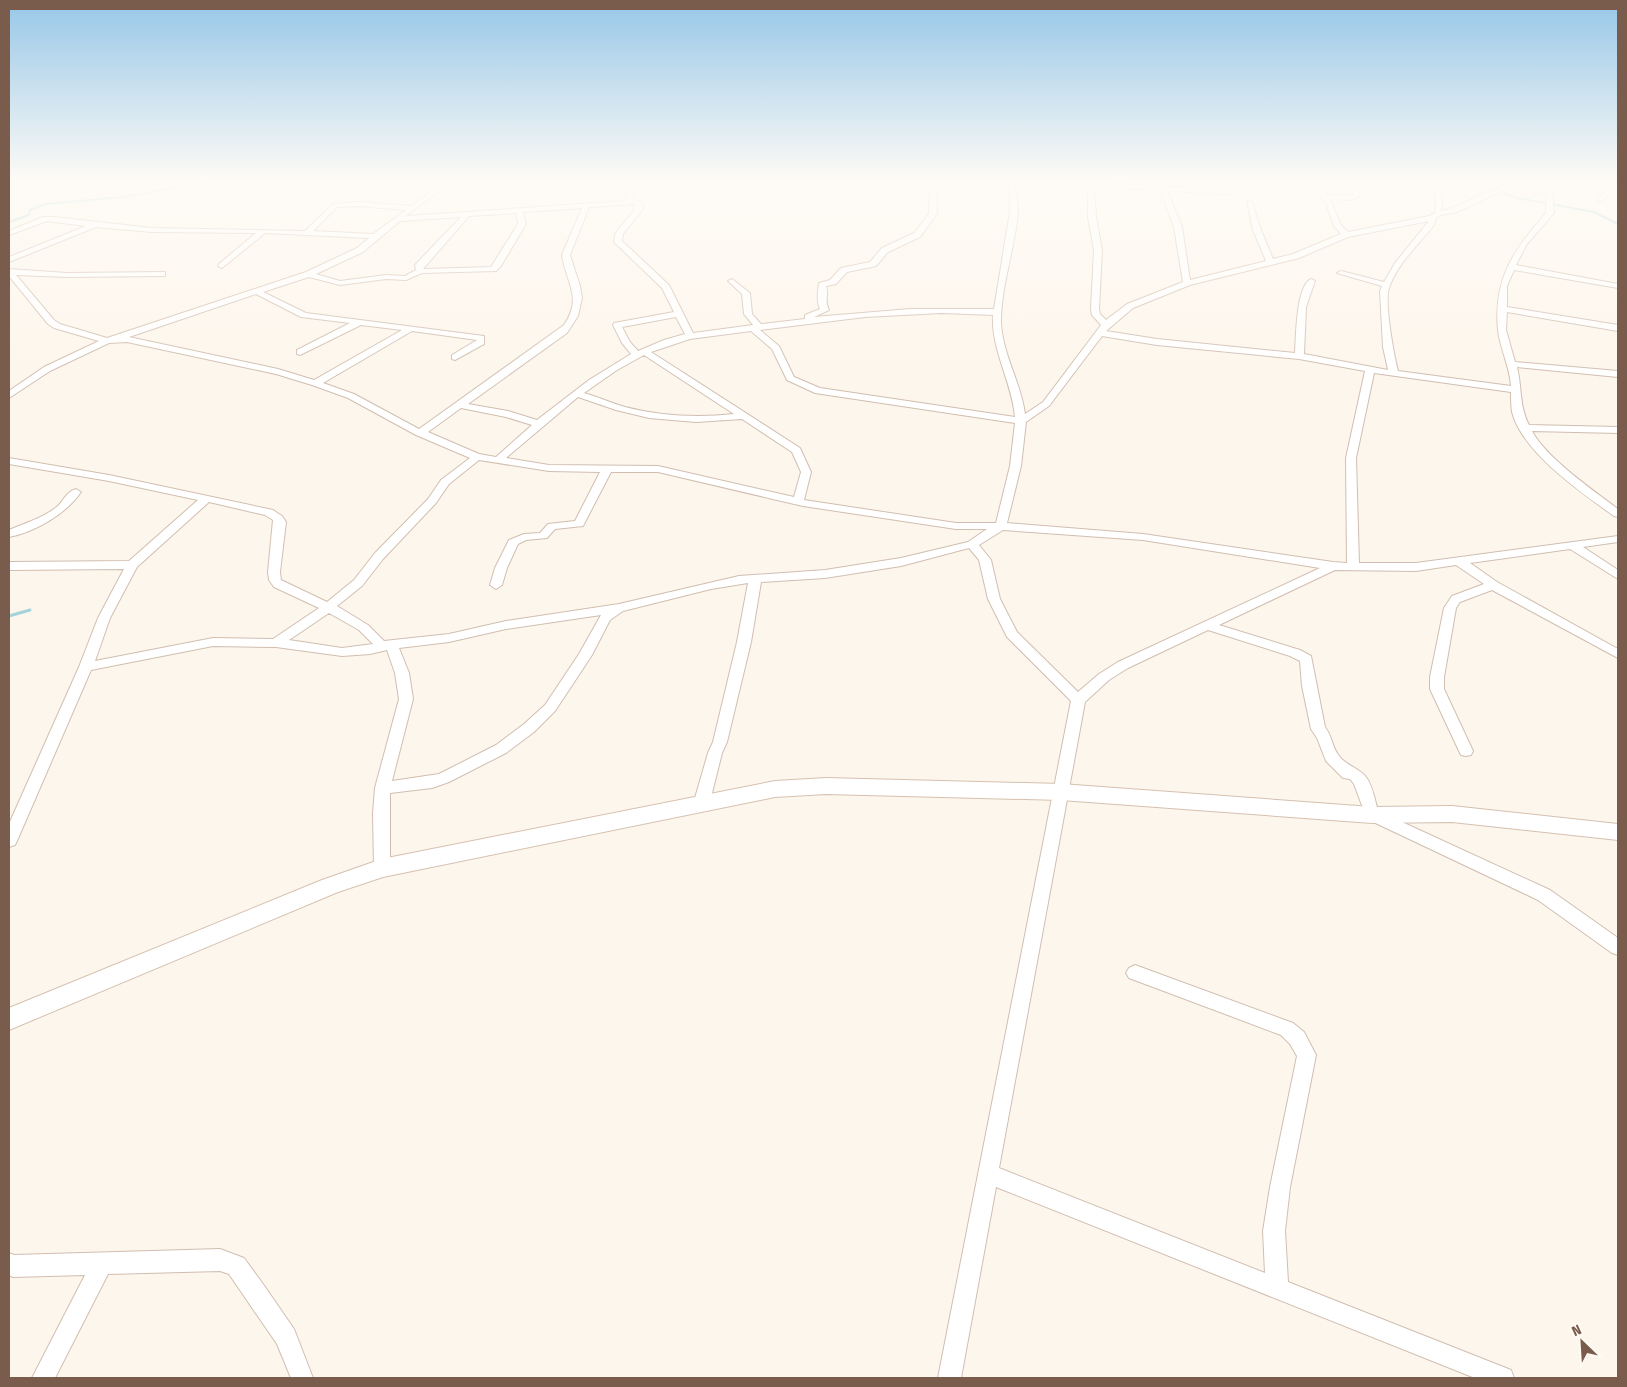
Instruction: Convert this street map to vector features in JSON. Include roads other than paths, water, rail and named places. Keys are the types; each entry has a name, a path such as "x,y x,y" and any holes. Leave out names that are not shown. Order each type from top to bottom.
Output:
{"street":[{"path":"9,260 41,247"},
{"path":"222,266 245,247"},
{"path":"9,395 47,369 107,342 309,274 364,247"},
{"path":"420,270 418,268 438,247"},
{"path":"309,274 340,282 386,277 406,278 420,270 480,271 496,268 509,247"},
{"path":"420,433 564,331 571,324 577,303 576,287 566,262 566,255 569,247"},
{"path":"622,247 636,261 662,282 690,336"},
{"path":"799,322 825,310 822,306 824,293 822,285 833,282 844,270 873,264 885,250 896,247"},
{"path":"86,667 213,642 276,643 342,652 370,650 386,645 449,638 506,625 619,608 711,584 845,571 901,562 972,544 1001,526 1018,448 1021,421 1014,386 1001,348 997,324 1008,247"},
{"path":"1097,247 1095,308 1096,314 1106,325"},
{"path":"1182,247 1188,283"},
{"path":"1264,247 1271,263"},
{"path":"732,281 746,293 748,314 756,328 776,348 790,378 794,381 818,391 1021,421 1046,404 1106,325 1130,306 1188,283 1271,263 1296,256 1318,247"},
{"path":"1394,374 1387,347 1384,291 1386,285 1414,247"},
{"path":"1522,247 1510,267 1503,286 1502,309 1502,330 1517,390 1517,412 1533,444 1586,491 1618,514"},
{"path":"1510,267 1618,286"},
{"path":"10,271 67,275 162,274"},
{"path":"10,271 51,322 57,326 107,342 127,339 278,372 315,383 351,396 420,433 477,457 497,461 548,468 658,469 798,502 925,522 956,526 1001,526 1143,537 1333,566 1416,567 1618,539"},
{"path":"1341,273 1386,285"},
{"path":"1299,356 1302,307 1311,281"},
{"path":"257,292 304,314 481,338 481,342 455,357"},
{"path":"1502,309 1618,328"},
{"path":"497,461 538,424 578,394 640,353 658,345 690,336 799,322 914,312 998,312"},
{"path":"680,314 617,325 626,344 796,450 806,472 798,502"},
{"path":"300,352 361,321"},
{"path":"315,383 411,328"},
{"path":"1100,334 1156,342 1299,356 1394,374 1517,390"},
{"path":"1511,364 1618,374"},
{"path":"1353,566 1350,458 1370,370"},
{"path":"578,394 619,408 654,415 697,419 743,416"},
{"path":"459,405 508,414 538,424"},
{"path":"1526,428 1618,430"},
{"path":"276,643 327,608 358,583 379,556 432,501 445,482 477,457"},
{"path":"9,462 109,478 207,498 268,512 278,518 280,522 274,572 275,580 278,584 362,625 386,645 402,673 406,699 383,788 381,813 382,868"},
{"path":"496,585 501,568 513,542 524,537 543,536 552,526 579,524 607,469"},
{"path":"9,534 52,515 62,508 76,492"},
{"path":"10,837 86,667 104,618 132,565 207,498"},
{"path":"972,544 985,560 994,600 1012,634 1078,700"},
{"path":"1571,545 1618,575"},
{"path":"1460,562 1493,585 1618,654"},
{"path":"9,566 132,565"},
{"path":"949,1378 1078,700 1104,677 1123,665 1210,626 1333,566"},
{"path":"701,805 715,753 720,742 744,642 756,579"},
{"path":"1466,751 1438,689 1436,677 1450,608 1456,599 1493,585"},
{"path":"383,788 432,782 444,778 501,749 530,728 550,708 585,655 605,618 619,608"},
{"path":"1210,626 1295,653 1306,659 1309,686 1318,729 1324,736 1331,757 1348,774 1353,774 1361,781 1372,815 1544,896 1587,924 1618,948"},
{"path":"9,1019 330,886 382,868 775,789 826,786 1061,792 1372,815 1452,814 1618,832"},
{"path":"1135,973 1287,1029 1302,1045 1307,1055 1280,1187 1274,1231 1277,1289"},
{"path":"988,1174 1502,1378"},
{"path":"9,1264 13,1266 220,1260 236,1266 286,1337 302,1378"},
{"path":"43,1378 104,1262"}],"waterway":[{"path":"9,616 30,610"}]}
